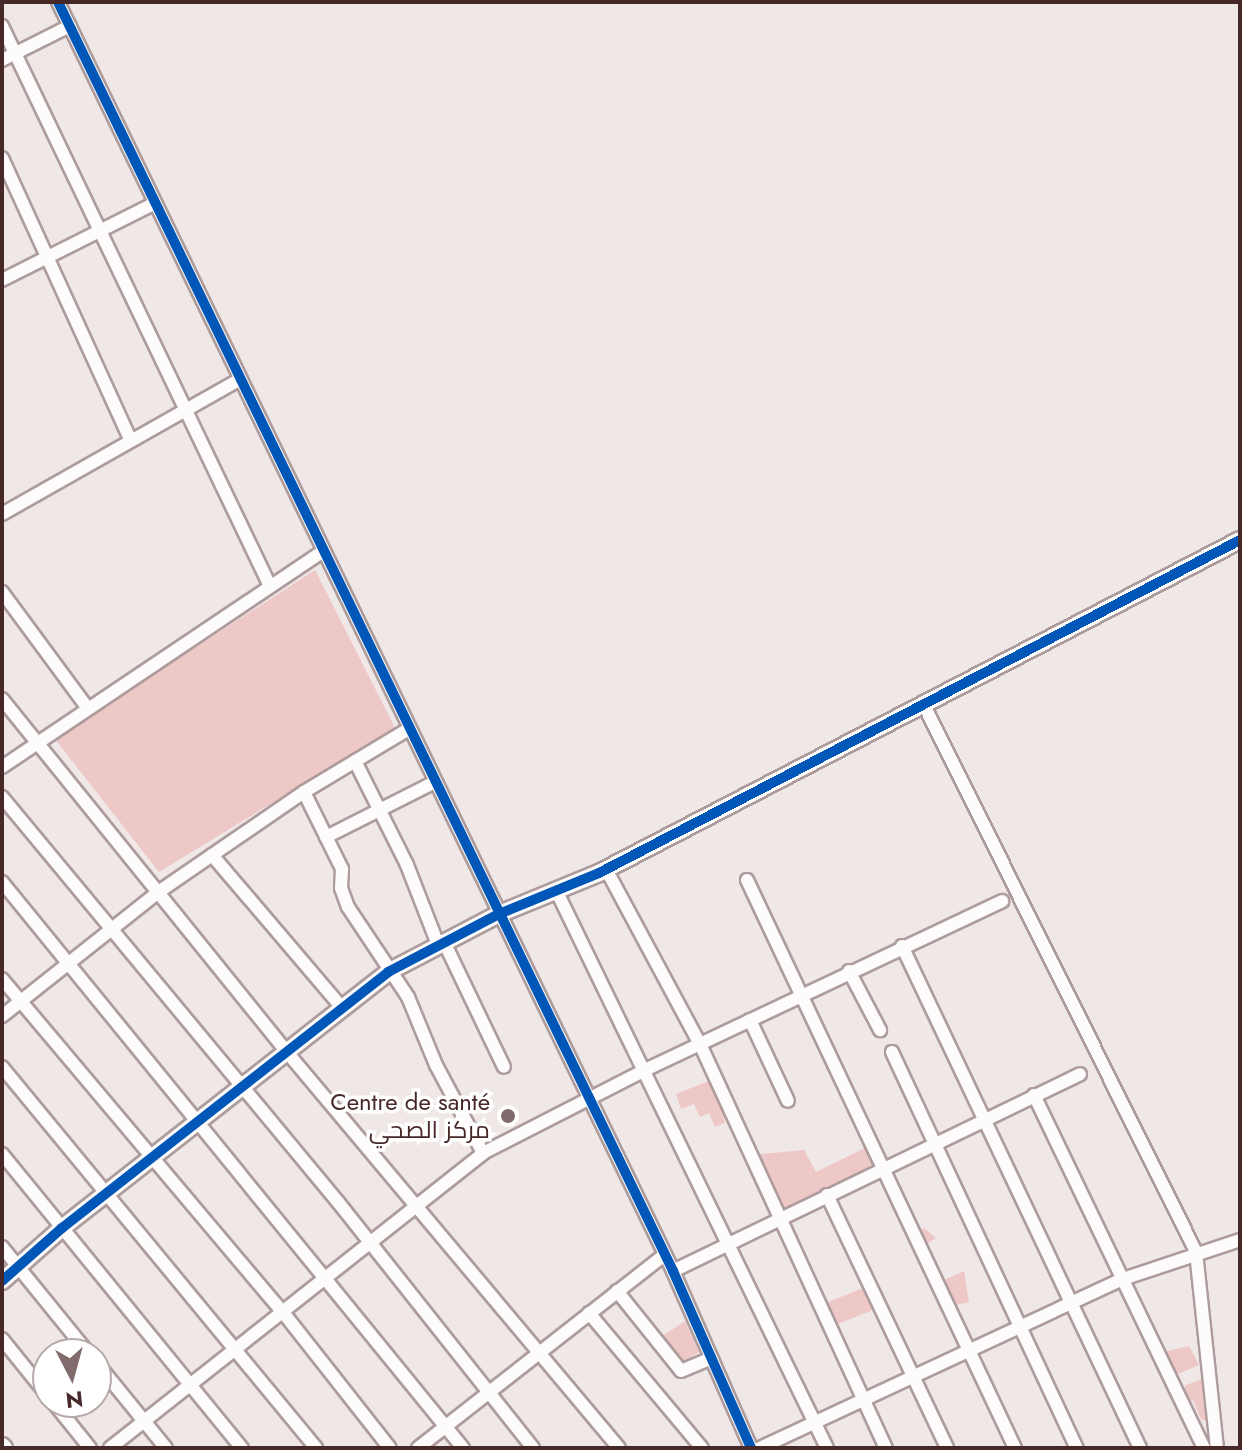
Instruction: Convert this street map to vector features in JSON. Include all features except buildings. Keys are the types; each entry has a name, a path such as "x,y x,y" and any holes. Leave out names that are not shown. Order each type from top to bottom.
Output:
{"street":[{"path":"58,2 153,204 241,379 321,553 673,1271 751,1448"},
{"path":"2,26 270,586"},
{"path":"2,60 70,26"},
{"path":"2,158 130,439"},
{"path":"2,280 153,204"},
{"path":"2,514 241,379"},
{"path":"2,1281 62,1228 388,972 499,914 606,869 1240,540"},
{"path":"2,767 36,739 321,553"},
{"path":"2,592 86,706"},
{"path":"2,699 286,1051 619,1448"},
{"path":"923,703 1196,1252 1217,1448"},
{"path":"2,1016 157,893 304,792 407,730"},
{"path":"355,761 442,946 504,1067"},
{"path":"326,837 433,783"},
{"path":"304,792 342,869 341,888 348,907 388,972 408,997 436,1065 483,1153"},
{"path":"2,797 533,1448"},
{"path":"212,855 342,1008"},
{"path":"606,869 700,1044 886,1448"},
{"path":"747,880 880,1168 1015,1448"},
{"path":"2,882 463,1448"},
{"path":"556,890 647,1069 727,1245 827,1448"},
{"path":"110,1448 193,1386 367,1241 483,1153 647,1069 1002,901"},
{"path":"902,946 985,1124 1073,1301 1140,1448"},
{"path":"849,971 880,1030"},
{"path":"2,979 150,1160 282,1311 390,1448"},
{"path":"750,1020 788,1101"},
{"path":"892,1052 1077,1448"},
{"path":"2,1067 237,1347 309,1446"},
{"path":"673,1271 880,1168 985,1124 1034,1095 1080,1074"},
{"path":"1034,1095 1204,1448"},
{"path":"2,1154 242,1448"},
{"path":"827,1195 947,1448"},
{"path":"760,1448 1123,1279 1196,1252 1240,1240"},
{"path":"2,1247 76,1338"},
{"path":"418,1448 664,1255"},
{"path":"617,1291 681,1371 711,1358"},
{"path":"589,1313 702,1448"},
{"path":"2,1339 32,1376"},
{"path":"112,1382 166,1448"},
{"path":"66,1418 90,1448"}],"shaded area":[{"path":"315,570 395,728 159,872 55,739"},
{"path":"714,1079 725,1123 715,1127 709,1113 700,1117 694,1104 681,1109 676,1094"},
{"path":"867,1147 877,1168 780,1215 752,1155 804,1150 816,1172"},
{"path":"924,1228 936,1238 927,1244 942,1281 964,1271 969,1302 948,1307 914,1233"},
{"path":"868,1286 877,1308 831,1327 822,1305"},
{"path":"685,1321 699,1352 681,1364 661,1337"},
{"path":"1189,1346 1199,1365 1173,1376 1164,1352"},
{"path":"1217,1374 1221,1428 1201,1419 1193,1400 1185,1404 1181,1396 1186,1385"}],"cycle path":[{"path":"58,2 673,1271 751,1448"},
{"path":"2,1281 62,1228 388,972 499,914 599,873 1240,540"}],"place":[{"name":"Centre de santé مركز الصحي","path":"508,1116"}]}
